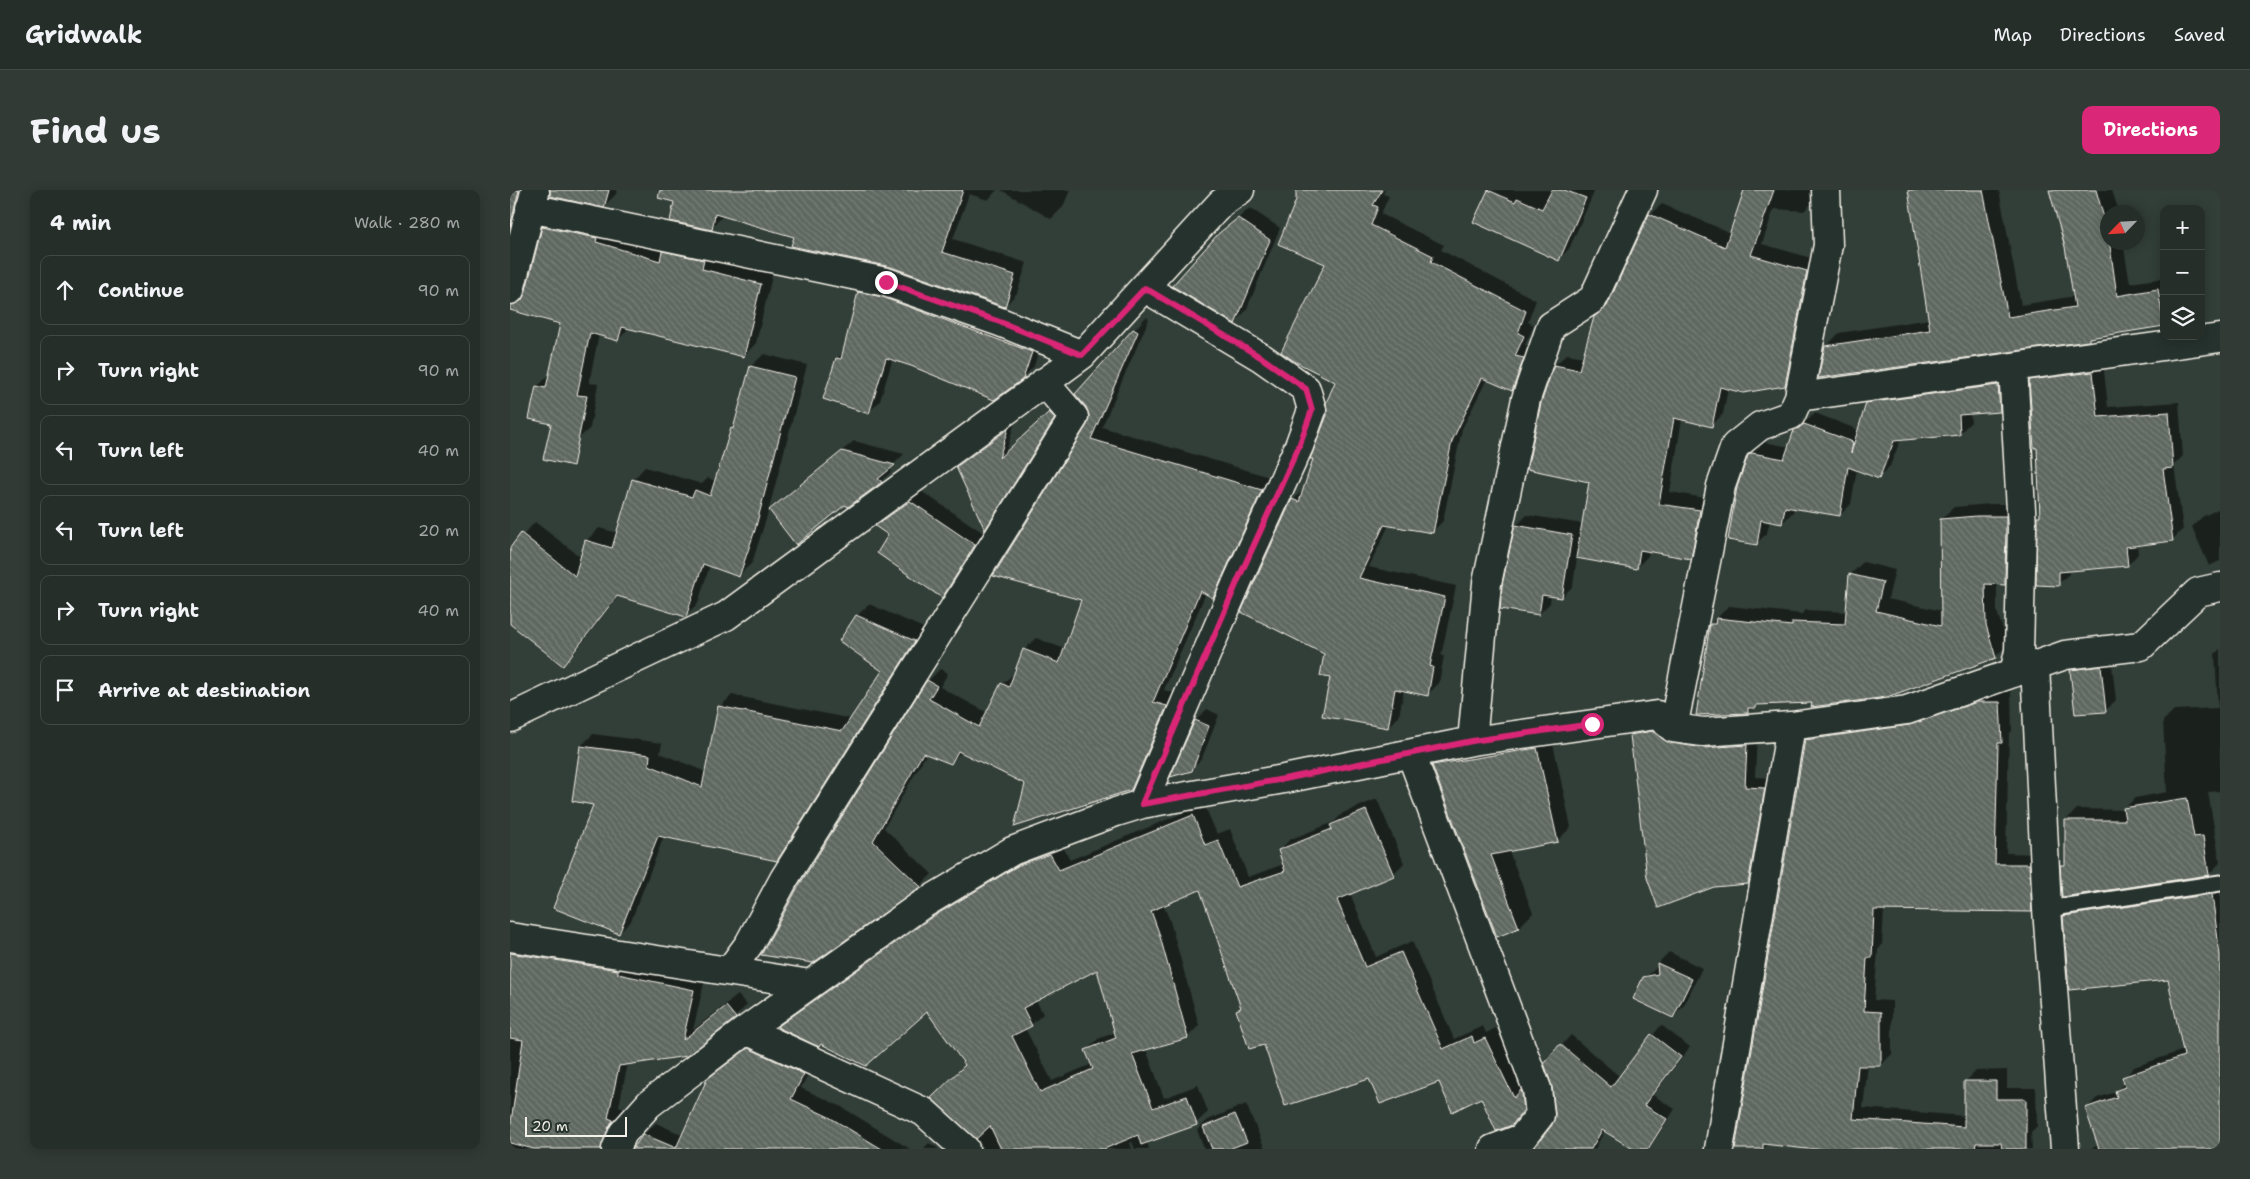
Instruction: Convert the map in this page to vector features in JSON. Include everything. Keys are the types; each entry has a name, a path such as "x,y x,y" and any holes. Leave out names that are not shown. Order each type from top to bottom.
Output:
{"street":[{"path":"510,718 726,616 1082,355 1221,203 1240,190"},
{"path":"1472,741 1487,583 1526,399 1551,326 1593,299 1643,190"},
{"path":"1673,728 1721,486 1735,446 1760,426 1791,415 1799,397 1828,245 1826,190"},
{"path":"510,290 533,199 886,282 1000,322 1082,355"},
{"path":"1142,804 1238,580 1299,446 1312,410 1306,389 1262,358 1145,288"},
{"path":"1799,397 2220,338"},
{"path":"2013,367 2022,528 2019,651 2025,669 2065,1149"},
{"path":"730,970 748,944 789,871 1074,417 1044,382"},
{"path":"616,1149 623,1133 649,1104 746,1030 920,906 1012,851 1116,812 1142,804 1472,741 1657,715 1673,728 1703,732 1791,726 1907,710 2065,655 2141,646 2198,592 2220,587"},
{"path":"1720,1149 1791,726"},
{"path":"1411,754 1537,1089 1540,1114 1522,1138 1493,1149"},
{"path":"510,937 810,984"},
{"path":"746,1030 924,1112 965,1149"}],"lane":[{"path":"2046,908 2220,883"}],"building":[{"path":"510,190 519,190 510,227"},
{"path":"550,190 609,190 604,208 550,196"},
{"path":"660,190 963,190 942,252 1015,275 1005,307 891,267 791,246 794,237 715,214 712,230 670,221 674,202 658,198"},
{"path":"1296,190 1382,190 1373,205 1378,207 1371,225 1433,256 1431,262 1526,311 1518,333 1524,336 1515,356 1524,358 1512,391 1482,378 1452,441 1433,533 1384,525 1359,578 1445,597 1430,666 1433,667 1428,696 1395,689 1388,728 1322,716 1330,678 1320,676 1324,654 1241,612 1292,499 1299,502 1313,459 1310,459 1327,415 1326,403 1335,382 1294,361 1281,352 1325,264 1278,244 1296,200"},
{"path":"1488,190 1515,202 1517,198 1542,209 1552,190 1564,190 1586,198 1559,261 1473,222"},
{"path":"1744,190 1774,190 1751,255 1807,271 1785,386 1743,393 1720,387 1712,427 1674,418 1659,504 1700,510 1691,559 1640,550 1637,569 1576,558 1589,482 1527,469 1541,403 1554,365 1579,370 1594,317 1607,306 1649,214 1725,247"},
{"path":"1908,190 1983,190 2008,317 2075,307 2065,247 2049,190 2096,190 2100,205 2100,250 2111,250 2117,296 2158,289 2160,301 2160,327 2089,338 2089,341 1818,378 1825,346 1930,330"},
{"path":"1238,218 1270,240 1235,324 1172,286 1219,233"},
{"path":"542,227 597,238 596,242 660,261 662,251 704,260 702,269 761,284 744,357 622,327 618,341 590,333 577,395 587,396 573,466 543,459 551,424 529,419 536,386 546,388 560,324 510,310 510,305 521,301 525,294"},
{"path":"858,292 882,297 1032,352 1023,379 994,400 911,366 886,358 869,414 823,399 836,358 841,359"},
{"path":"1133,329 1138,332 1091,439 1262,490 1213,598 1200,591 1153,702 1167,706 1131,790 1014,827 1025,784 958,751 951,764 923,753 873,841 921,887 813,963 761,955 798,887 927,680 937,686 929,699 979,727 1001,683 1009,687 1023,649 1059,663 1081,600 993,576 1087,425 1089,415 1086,407 1075,394"},
{"path":"750,366 795,377 755,530 739,577 703,564 686,617 617,596 563,666 510,624 510,548 521,533 575,576 585,540 612,548 632,479 692,497 695,490 710,496 731,428 733,429"},
{"path":"2093,372 2098,417 2169,412 2173,468 2163,469 2173,541 2126,547 2128,566 2059,572 2059,586 2036,585 2037,517 2040,517 2037,448 2034,448 2029,380"},
{"path":"1998,385 2000,412 1959,415 1960,435 1894,441 1879,479 1848,467 1840,516 1785,507 1782,524 1761,520 1757,545 1728,540 1737,487 1748,455 1752,453 1784,459 1794,430 1804,424 1853,442 1851,453 1866,403"},
{"path":"1049,412 1055,418 985,530 956,467 1008,429 999,458"},
{"path":"842,451 895,465 878,479 882,482 848,507 845,505 796,545 769,510"},
{"path":"910,501 975,545 942,598 877,553 888,535 875,526"},
{"path":"2006,516 2005,585 1985,584 1986,625 1996,658 1887,697 1811,707 1812,703 1756,705 1756,708 1748,708 1748,713 1696,715 1710,624 1715,624 1716,618 1792,626 1792,622 1845,624 1849,574 1883,582 1876,611 1941,626 1940,519"},
{"path":"1515,525 1572,535 1562,598 1542,595 1539,615 1500,609 1502,585"},
{"path":"856,615 915,641 777,861 658,836 619,934 553,908 593,805 572,801 580,746 650,755 649,765 702,787 718,706 842,731 882,671 839,641"},
{"path":"2101,666 2106,712 2075,714 2070,670"},
{"path":"1977,702 2000,702 2002,743 1998,743 1995,864 2029,864 2032,912 1874,910 1872,958 1867,958 1864,1011 1881,1012 1881,1066 1858,1066 1853,1119 1964,1127 1964,1081 1996,1081 1996,1099 2026,1099 2026,1149 2002,1149 2001,1143 1976,1143 1975,1149 1807,1149 1763,1144 1763,1149 1735,1149 1805,740 1909,725"},
{"path":"1195,720 1209,726 1192,771 1170,777"},
{"path":"1652,731 1671,743 1704,748 1747,745 1745,787 1765,788 1748,884 1714,887 1658,908 1647,878 1630,735"},
{"path":"1537,748 1558,842 1491,855 1519,928 1497,937 1432,765"},
{"path":"2187,798 2194,837 2203,836 2209,875 2062,897 2060,865 2065,865 2065,820 2125,820 2123,808"},
{"path":"1366,810 1394,876 1337,900 1365,967 1401,952 1443,1049 1472,1036 1474,1043 1485,1038 1514,1098 1521,1090 1522,1093 1524,1110 1512,1125 1496,1131 1481,1098 1452,1112 1439,1082 1380,1104 1369,1079 1285,1106 1264,1045 1249,1049 1236,1010 1241,1008 1200,890 1151,911 1159,933 1188,1038 1132,1054 1153,1108 1187,1096 1197,1125 1141,1145 1138,1135 1104,1149 1001,1149 990,1126 976,1139 931,1098 965,1065 927,1012 866,1066 821,1044 819,1047 777,1027 929,919 1019,865 1050,854 1059,870 1193,815 1205,845 1218,840 1237,887 1285,871 1278,850 1332,829 1330,825","holes":["1097,970 1116,1038 1085,1050 1093,1069 1040,1092 1012,1036 1032,1026 1023,1008"]},
{"path":"2212,894 2220,955 2220,1149 2099,1149 2085,1108 2117,1097 2115,1091 2125,1087 2122,1077 2184,1056 2168,980 2069,990 2063,916"},
{"path":"510,953 618,970 618,974 694,990 683,1040 726,1006 736,1018 687,1056 619,1066 608,1118 613,1120 601,1149 534,1149 510,1143 510,1129 523,1040 510,1038"},
{"path":"1657,963 1692,979 1673,1018 1633,999 1643,977 1658,974"},
{"path":"1651,1034 1681,1057 1644,1105 1667,1119 1648,1149 1633,1149 1602,1130 1591,1149 1533,1149 1552,1125 1555,1114 1552,1087 1544,1063 1560,1044 1611,1087"},
{"path":"748,1048 804,1074 791,1099 829,1117 882,1149 633,1149 643,1134 676,1148 707,1079"},
{"path":"1235,1114 1247,1142 1229,1149 1212,1149 1203,1127"}],"route":[{"path":"886,282 1000,322 1082,355 1145,288 1262,358 1306,389 1312,410 1299,446 1238,580 1142,804 1284,779 1472,741 1592,724"}]}
